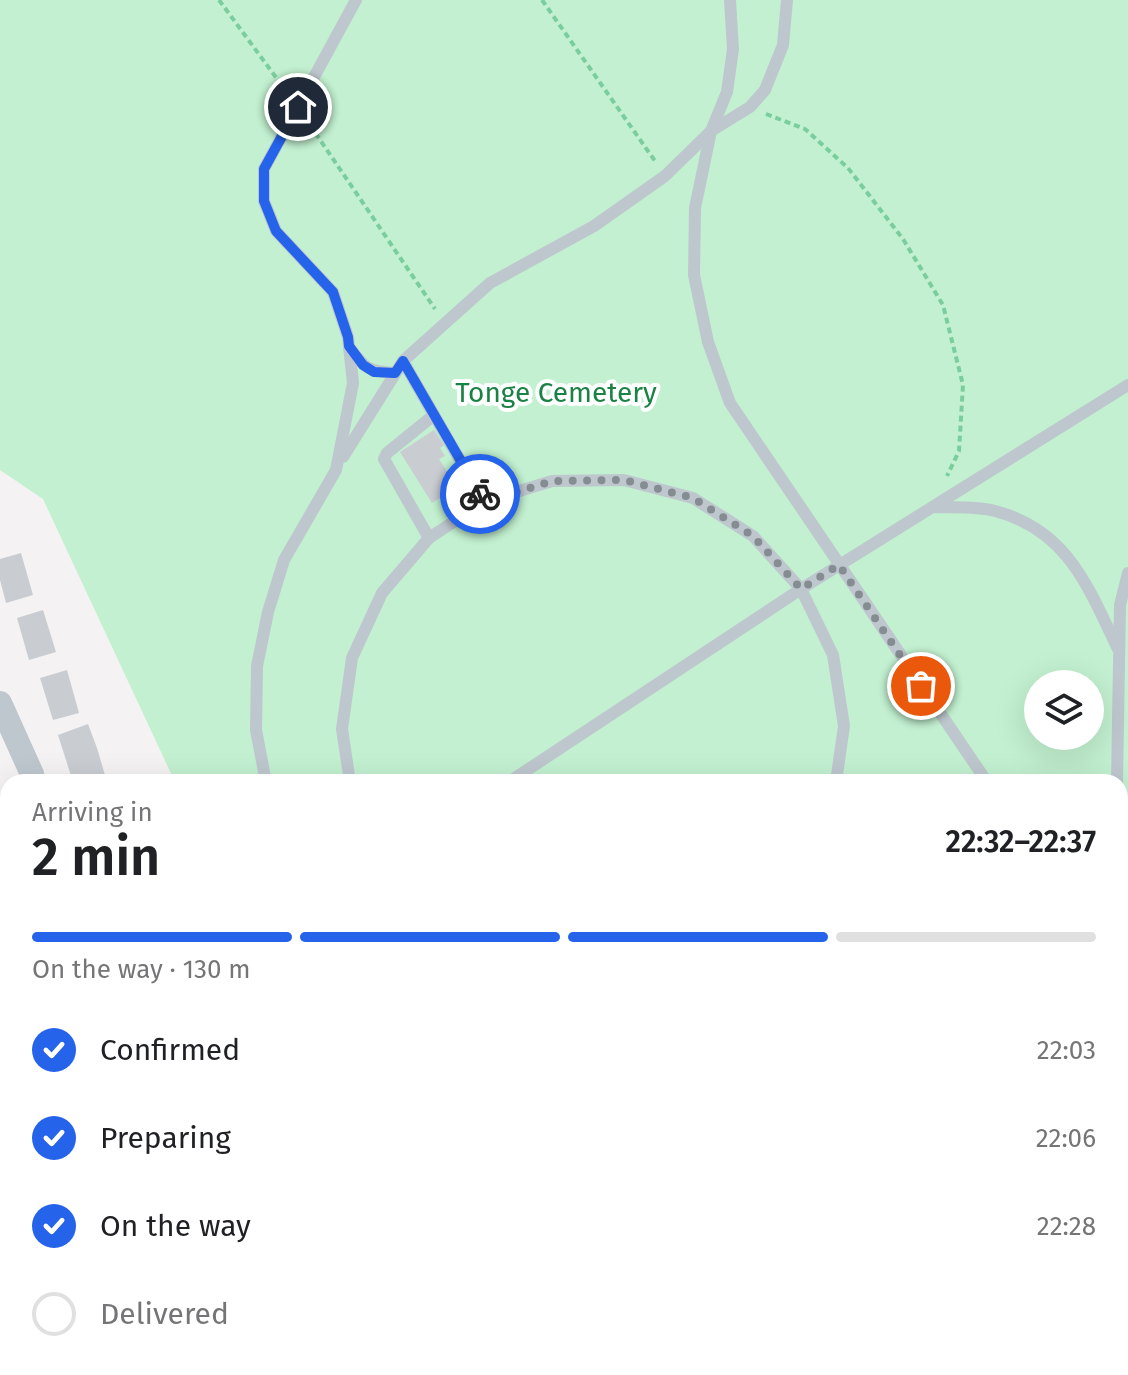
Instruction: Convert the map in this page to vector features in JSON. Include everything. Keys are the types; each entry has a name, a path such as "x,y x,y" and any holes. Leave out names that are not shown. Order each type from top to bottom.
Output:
{"street":[{"path":"0,703 32,774"}],"lane":[{"path":"336,470 353,383 348,337 333,292 276,231 264,201 264,169 356,0"},
{"path":"730,0 733,49 727,92 711,131 695,208 694,275 708,342 730,403 982,774"},
{"path":"264,774 256,730 257,666 268,612 284,560 352,440 403,361 490,283 594,226 665,176 711,131 750,107 765,90 783,45 787,0"},
{"path":"349,346 363,365 374,372 395,373"},
{"path":"403,361 484,502"},
{"path":"521,774 801,589 1128,385"},
{"path":"429,538 384,459 387,453 434,415"},
{"path":"349,774 342,729 352,658 382,593 429,538 484,502 552,481 624,480 693,498 753,536 801,589 833,655 844,726 837,774"},
{"path":"933,507 992,510 1022,520 1053,540 1081,573 1118,649"},
{"path":"1117,774 1120,605 1128,573"}],"path":[{"path":"219,0 298,107 435,307 435,331"},
{"path":"542,0 665,176"},
{"path":"750,107 805,129 848,168 903,239 943,305 963,385 959,451 933,507"}],"green space":[{"name":"Tonge Cemetery","path":"0,0 1128,0 1128,774 171,774 43,499 0,470"}],"building":[{"path":"434,430 444,445 440,448 445,456 439,459 457,487 432,503 400,452"},
{"path":"21,553 33,595 6,603 0,580 0,559"},
{"path":"43,610 56,652 29,660 17,618"},
{"path":"67,670 79,713 53,720 40,678"},
{"path":"88,724 105,774 70,774 58,735"}],"way so far":[{"path":"480,494 484,502 552,481 624,480 693,498 753,536 801,589 839,565 921,686"}],"route":[{"path":"298,107 264,169 264,201 276,231 333,292 349,346 363,365 374,372 395,373 403,361 480,494"}]}
